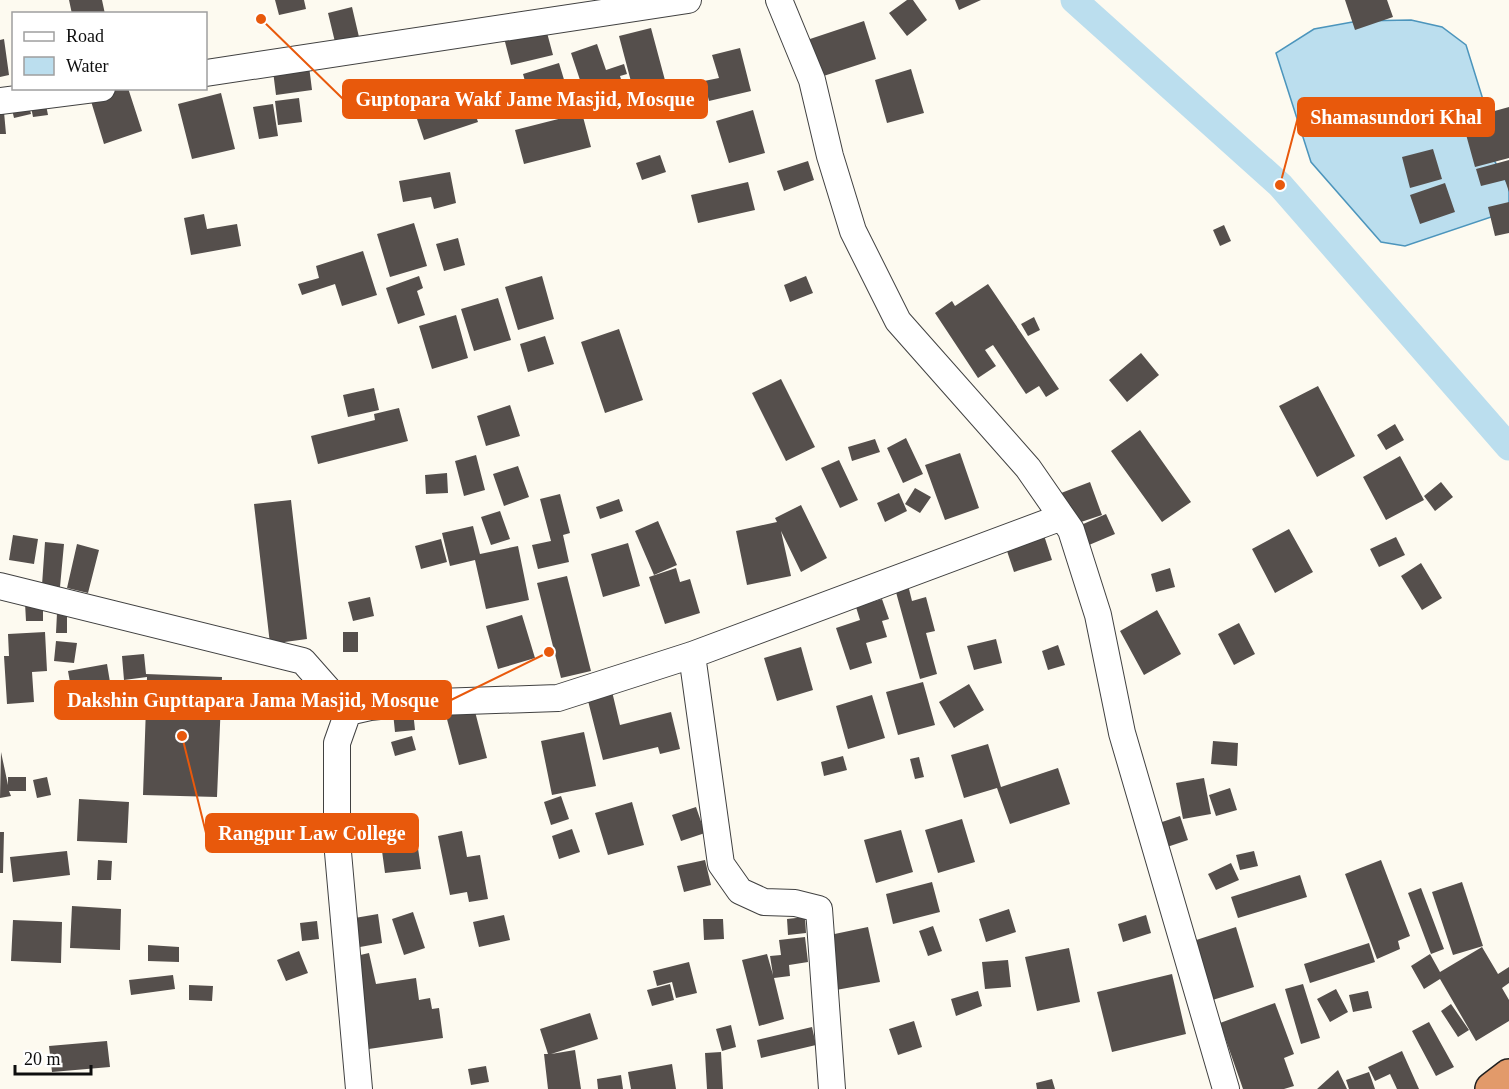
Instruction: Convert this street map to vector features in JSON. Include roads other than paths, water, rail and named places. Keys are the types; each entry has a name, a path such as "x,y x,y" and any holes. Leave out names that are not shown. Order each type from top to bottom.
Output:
{"highway":[{"path":"1492,1089 1509,1076"}],"street":[{"path":"207,73 688,0"},
{"path":"779,0 812,80 830,156 853,231 898,321 1028,468 1071,530 1098,615 1122,733 1226,1089"},
{"path":"0,101 86,90"},
{"path":"348,712 408,703 558,698 692,655 1062,517"},
{"path":"0,586 303,661 348,712"},
{"path":"692,655 721,864 740,891 764,902 795,903 819,909 832,1089"},
{"path":"348,712 337,743 337,841 359,1089"}],"water":[{"path":"1411,20 1442,27 1466,45 1489,119 1480,136 1509,186 1509,211 1405,246 1381,242 1311,162 1276,53 1314,29 1358,21"}],"waterway":[{"path":"1074,0 1280,185 1509,447"}],"place":[{"name":"Guptopara Wakf Jame Masjid, Mosque","path":"261,19"},
{"name":"Shamasundori Khal","path":"1280,185"},
{"name":"Dakshin Gupttapara Jama Masjid, Mosque","path":"549,652"},
{"name":"Rangpur Law College","path":"182,736"}]}
